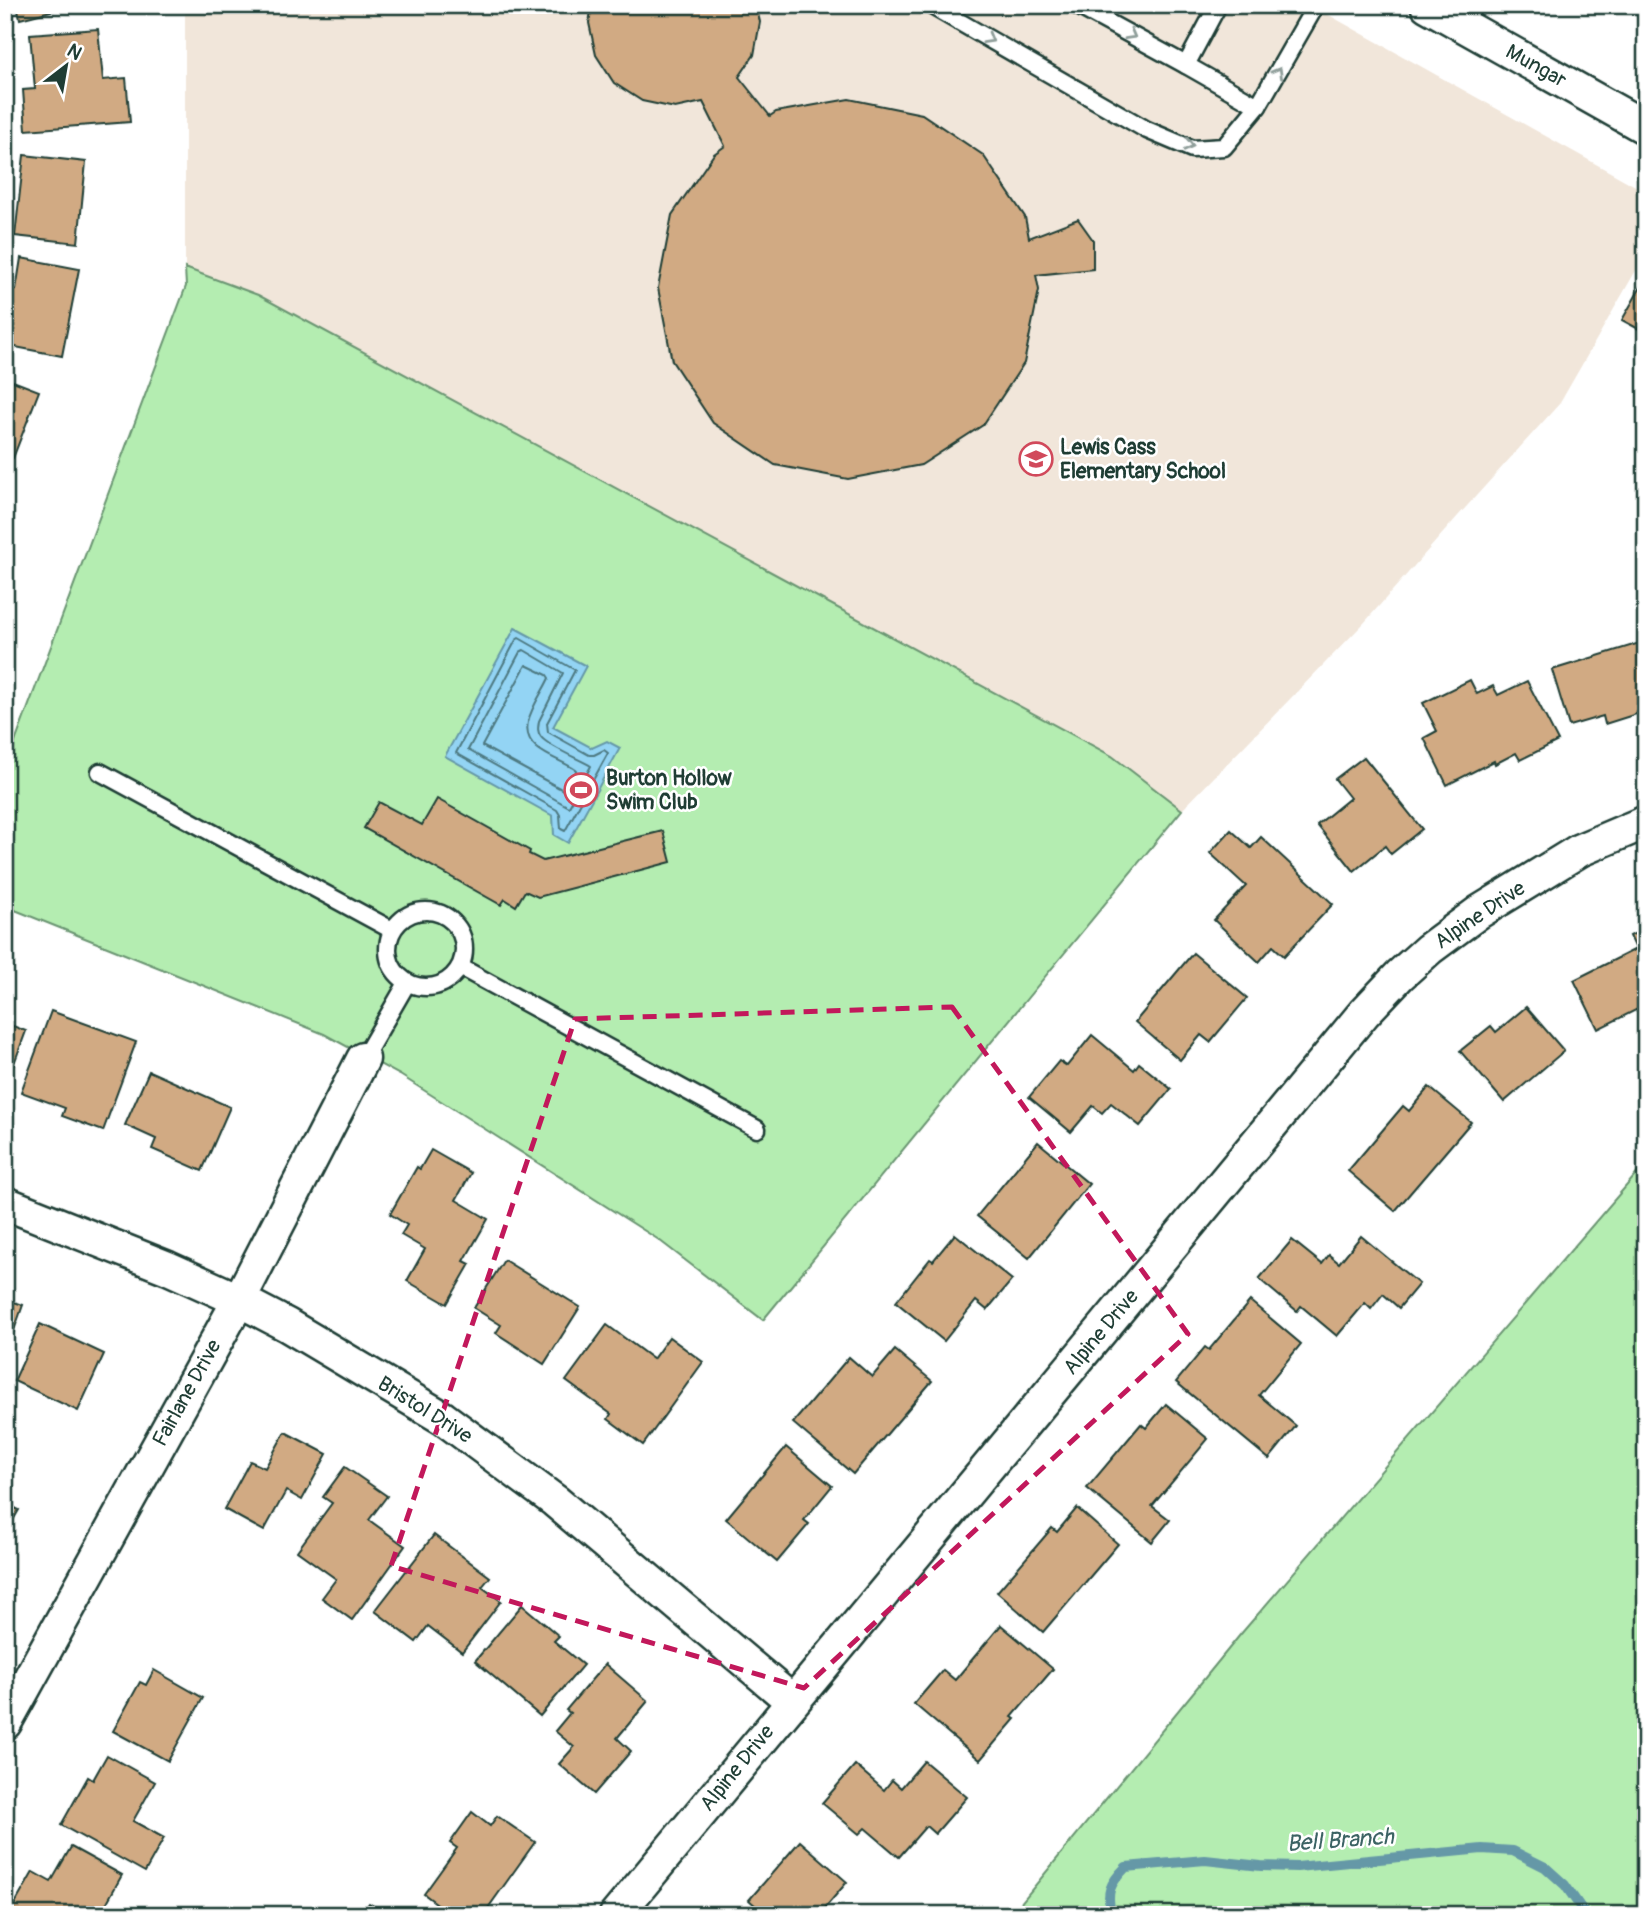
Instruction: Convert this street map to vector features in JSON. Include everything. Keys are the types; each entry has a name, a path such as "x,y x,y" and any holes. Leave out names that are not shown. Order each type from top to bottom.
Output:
{"street":[{"name":"Mungar","path":"1427,5 1646,128"},
{"name":"Alpine Drive","path":"616,1915 1364,1013 1429,949 1479,912 1580,850 1646,822"},
{"name":"Fairlane Drive","path":"5,1723 239,1300 363,1059"},
{"name":"Bristol Drive","path":"5,1203 168,1268 239,1300 287,1325 443,1418 576,1519 792,1701"}],"lane":[{"path":"930,5 1147,130 1192,149 1224,146 1258,106 1316,5"},
{"path":"1076,5 1258,106"},
{"path":"1186,65 1218,5"},
{"path":"100,772 392,930"},
{"path":"430,910 444,914 456,924 463,937 465,953 460,967 450,979 437,986 422,987 407,983 396,973 389,960 387,945 392,930 401,918 415,911 430,910"},
{"path":"460,967 757,1129"},
{"path":"363,1059 407,983"}],"highlighted area":[{"path":"952,1007 1188,1334 804,1688 391,1566 575,1019"}],"shaded area":[{"name":"Lewis Cass Elementary School","path":"185,5 1311,5 1646,192 1646,253 1560,403 1364,623 1182,810 1112,756 258,295 185,268"}],"green space":[{"name":"Burton Hollow Swim Club","path":"185,268 258,295 1112,756 1182,810 763,1320 659,1240 400,1075 324,1034 5,906 5,769 186,286"},
{"path":"1646,1163 1646,1915 1011,1915 1240,1635"}],"water":[{"path":"515,628 586,666 553,727 592,748 607,741 620,748 568,843 554,835 553,816 445,756"}],"building":[{"path":"17,5 74,5 20,19"},
{"path":"592,5 756,5 760,22 754,55 739,77 770,116 776,112 849,99 922,114 983,155 1025,217 1029,238 1078,219 1093,240 1093,269 1036,275 1039,290 1024,363 983,425 921,465 848,479 775,465 713,423 672,361 658,288 672,215 714,154 725,146 703,102 675,108 642,101 614,83 596,55 589,23"},
{"path":"98,29 103,80 126,78 130,122 26,130 23,90 35,89 30,34"},
{"path":"24,155 86,162 78,243 15,236"},
{"path":"21,258 79,269 62,356 5,345 5,289 16,290"},
{"path":"1646,278 1646,333 1622,320"},
{"path":"5,378 39,391 13,458 5,455"},
{"path":"1646,641 1646,711 1605,724 1603,716 1569,726 1552,670"},
{"path":"1470,680 1477,694 1493,686 1498,695 1527,681 1558,741 1520,760 1516,753 1495,764 1494,761 1447,785 1424,738 1437,731 1423,703"},
{"path":"1364,757 1422,829 1391,854 1385,846 1354,871 1317,825 1350,798 1335,779"},
{"path":"437,799 543,861 663,831 671,862 538,897 525,891 516,906 505,899 501,905 364,828 379,802 422,825"},
{"path":"1231,830 1251,848 1261,837 1333,904 1284,956 1273,946 1259,962 1214,920 1246,886 1210,853"},
{"path":"1646,928 1646,1005 1598,1029 1574,980 1636,949 1630,936"},
{"path":"1193,953 1247,998 1210,1042 1201,1035 1180,1060 1135,1022"},
{"path":"1526,1007 1564,1051 1504,1102 1460,1051 1491,1026 1496,1032"},
{"path":"51,1011 136,1042 103,1131 62,1116 65,1108 21,1092"},
{"path":"5,1023 26,1031 5,1088"},
{"path":"1092,1035 1134,1070 1139,1063 1171,1089 1140,1126 1111,1103 1102,1113 1093,1106 1071,1132 1029,1097 1059,1061 1067,1066"},
{"path":"149,1071 230,1107 202,1171 152,1149 156,1139 125,1125"},
{"path":"1429,1087 1471,1122 1395,1211 1348,1171 1403,1106 1409,1111"},
{"path":"1038,1142 1089,1184 1029,1258 977,1216"},
{"path":"431,1150 471,1173 456,1200 488,1219 464,1261 470,1264 447,1304 407,1281 425,1249 401,1235 407,1225 390,1214 417,1167 420,1169"},
{"path":"955,1234 1012,1280 987,1310 976,1301 944,1341 896,1302 930,1259 933,1261"},
{"path":"1361,1236 1419,1284 1399,1308 1383,1294 1371,1309 1365,1303 1337,1336 1301,1306 1297,1311 1259,1279 1292,1240 1322,1264 1329,1255 1339,1263"},
{"path":"504,1260 580,1307 544,1364 496,1333 501,1325 474,1308"},
{"path":"5,1299 23,1305 5,1356"},
{"path":"1250,1301 1301,1344 1259,1395 1296,1426 1269,1459 1176,1382 1205,1347 1209,1350"},
{"path":"40,1324 104,1354 78,1411 14,1381"},
{"path":"607,1325 653,1359 669,1337 703,1362 643,1445 608,1419 611,1414 566,1381"},
{"path":"895,1350 932,1381 853,1474 793,1423 849,1357 872,1377"},
{"path":"1166,1404 1208,1439 1152,1506 1170,1520 1152,1542 1087,1488 1141,1424 1146,1428"},
{"path":"285,1432 327,1454 302,1500 286,1491 264,1531 224,1509 250,1461 265,1468"},
{"path":"786,1447 832,1486 804,1520 809,1524 777,1562 726,1519"},
{"path":"345,1467 387,1496 369,1520 405,1546 352,1620 322,1598 336,1579 297,1551 332,1503 323,1497"},
{"path":"5,1503 19,1510 5,1534"},
{"path":"1077,1508 1118,1544 1043,1632 997,1592 1052,1528 1057,1532"},
{"path":"434,1535 490,1577 482,1587 501,1601 462,1652 428,1626 416,1642 375,1611"},
{"path":"522,1605 559,1636 554,1641 583,1665 540,1716 475,1661"},
{"path":"1001,1625 1053,1669 980,1760 914,1704 943,1670 955,1680"},
{"path":"605,1664 648,1701 617,1738 631,1751 594,1794 559,1764 574,1747 555,1731 570,1713 566,1710"},
{"path":"154,1670 203,1698 168,1761 113,1731 140,1682 146,1685"},
{"path":"107,1755 155,1782 133,1821 164,1838 145,1872 61,1825 88,1777 93,1780"},
{"path":"924,1761 967,1797 935,1834 926,1826 899,1857 865,1828 859,1834 822,1803 855,1765 884,1790 892,1780 901,1788"},
{"path":"472,1812 490,1826 497,1816 535,1842 483,1915 452,1915 424,1894 457,1848 450,1843"},
{"path":"800,1841 847,1882 819,1915 766,1915 749,1900"},
{"path":"71,1847 122,1875 100,1915 9,1914 33,1872 51,1882"},
{"path":"369,1903 388,1915 361,1915"}],"waterway":[{"name":"Bell Branch","path":"1112,1915 1110,1889 1126,1867 1205,1860 1297,1867 1482,1849 1513,1851 1545,1867 1565,1885 1586,1915"}],"place":[{"name":"Lewis Cass Elementary School","path":"1036,459"},
{"name":"Burton Hollow Swim Club","path":"581,790"}]}
